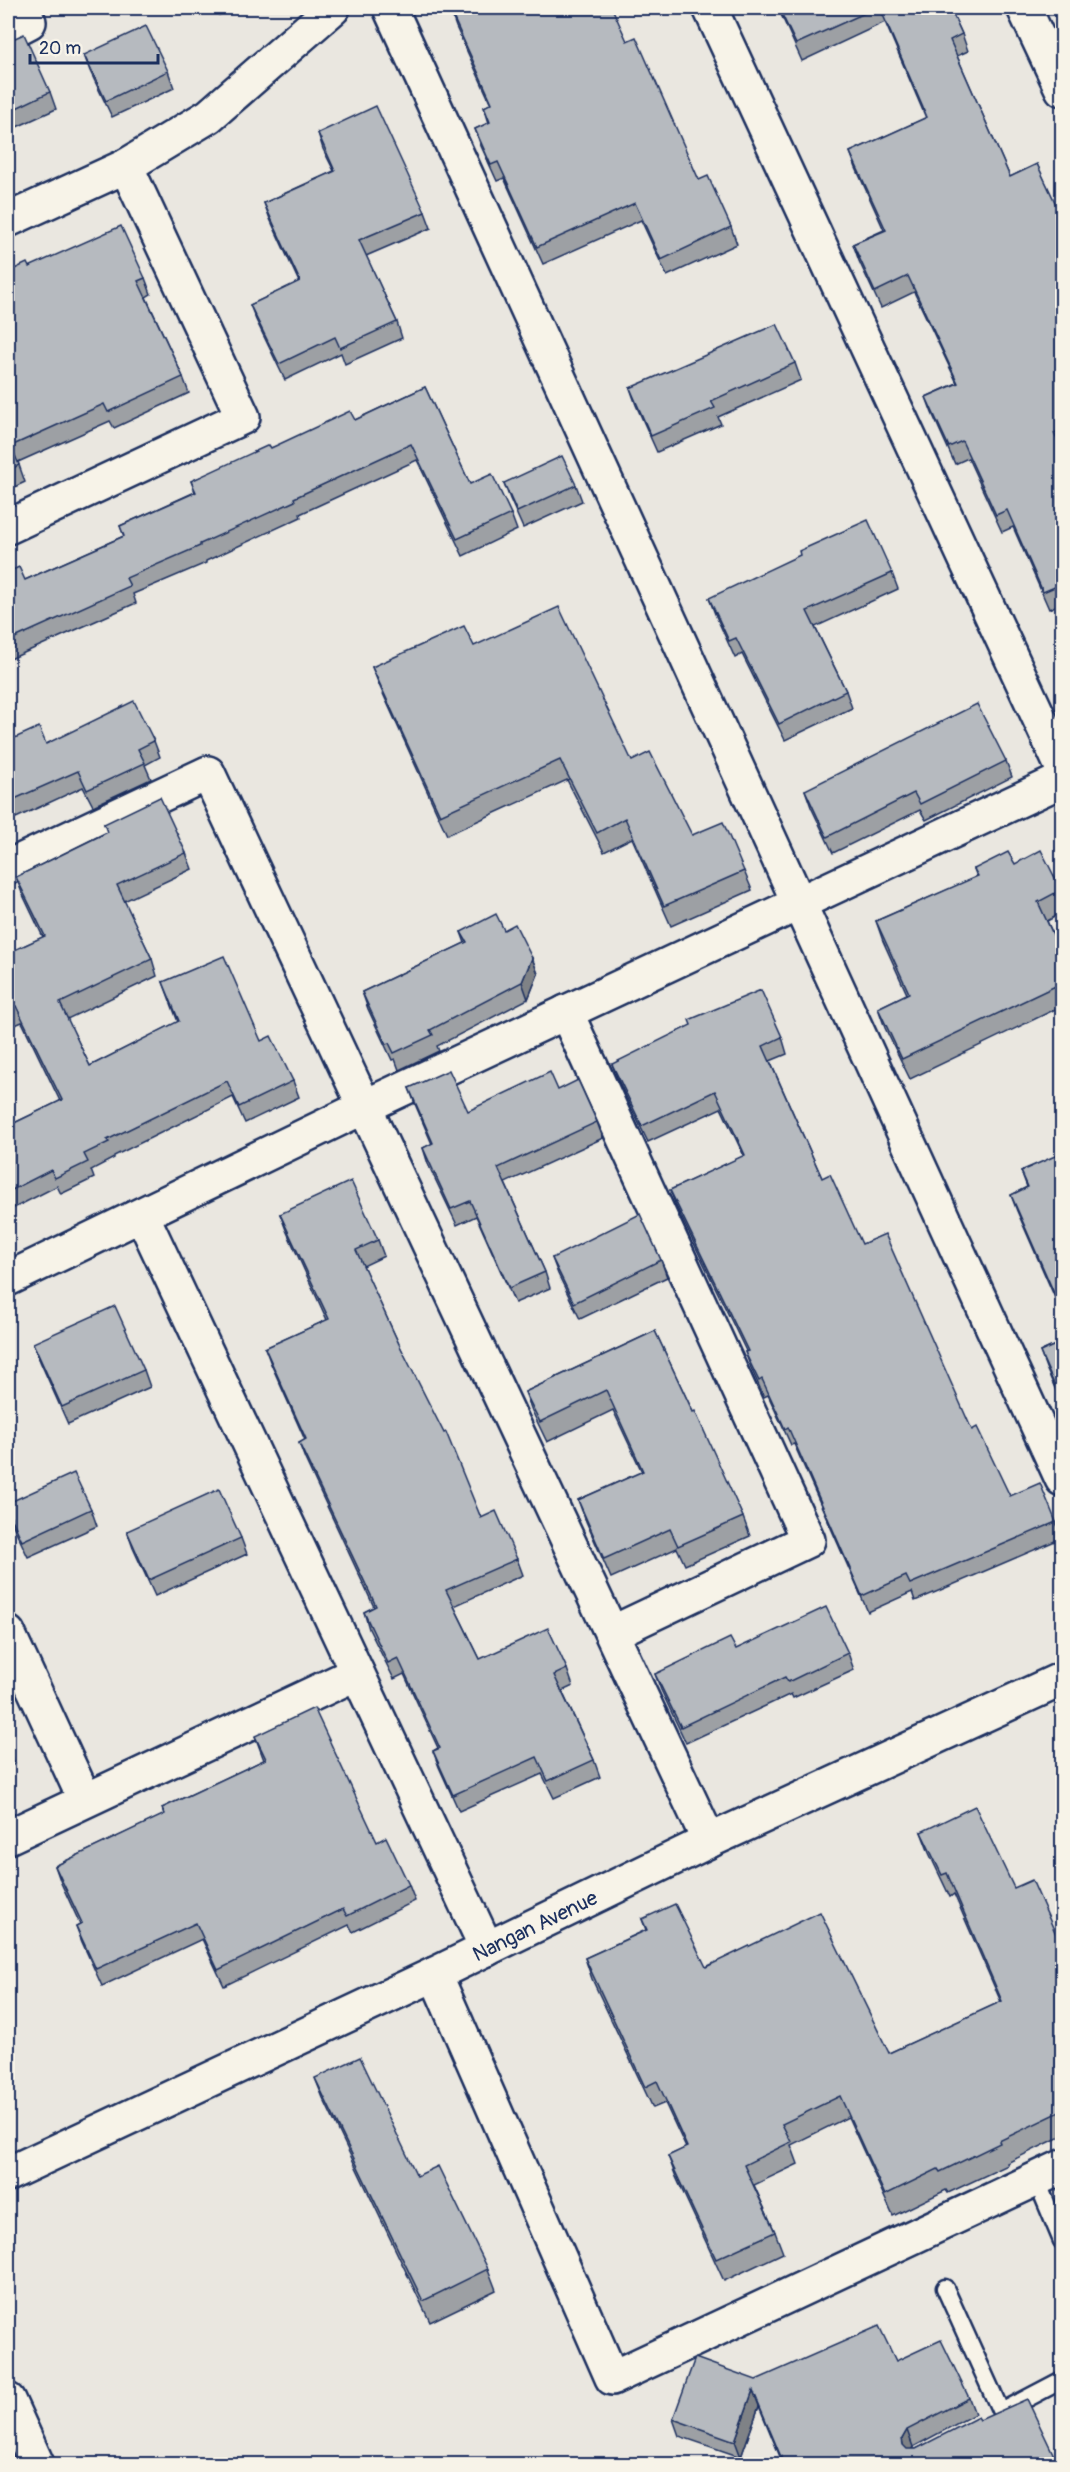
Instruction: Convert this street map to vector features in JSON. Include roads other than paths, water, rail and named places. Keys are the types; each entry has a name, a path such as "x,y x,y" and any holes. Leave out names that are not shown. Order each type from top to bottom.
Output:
{"street":[{"path":"8,33 29,22 22,8"},
{"path":"8,220 126,166 209,116 333,8"},
{"path":"390,8 801,903 1062,1479"},
{"path":"710,8 1062,767"},
{"path":"1024,8 1062,89"},
{"path":"8,527 243,417 126,166"},
{"path":"8,867 208,773 709,1841"},
{"path":"8,1279 366,1106 1062,780"},
{"path":"566,1012 808,1540 612,1633"},
{"path":"142,1215 487,1948"},
{"path":"8,1633 85,1800"},
{"path":"8,1837 357,1673"},
{"name":"Nangan Avenue","path":"8,2174 435,1974 709,1841 1062,1679"},
{"path":"435,1974 612,2379 1049,2173"},
{"path":"8,2400 38,2464"}],"lane":[{"path":"1049,2173 1062,2241"},
{"path":"945,2288 995,2415 1062,2380"}]}
